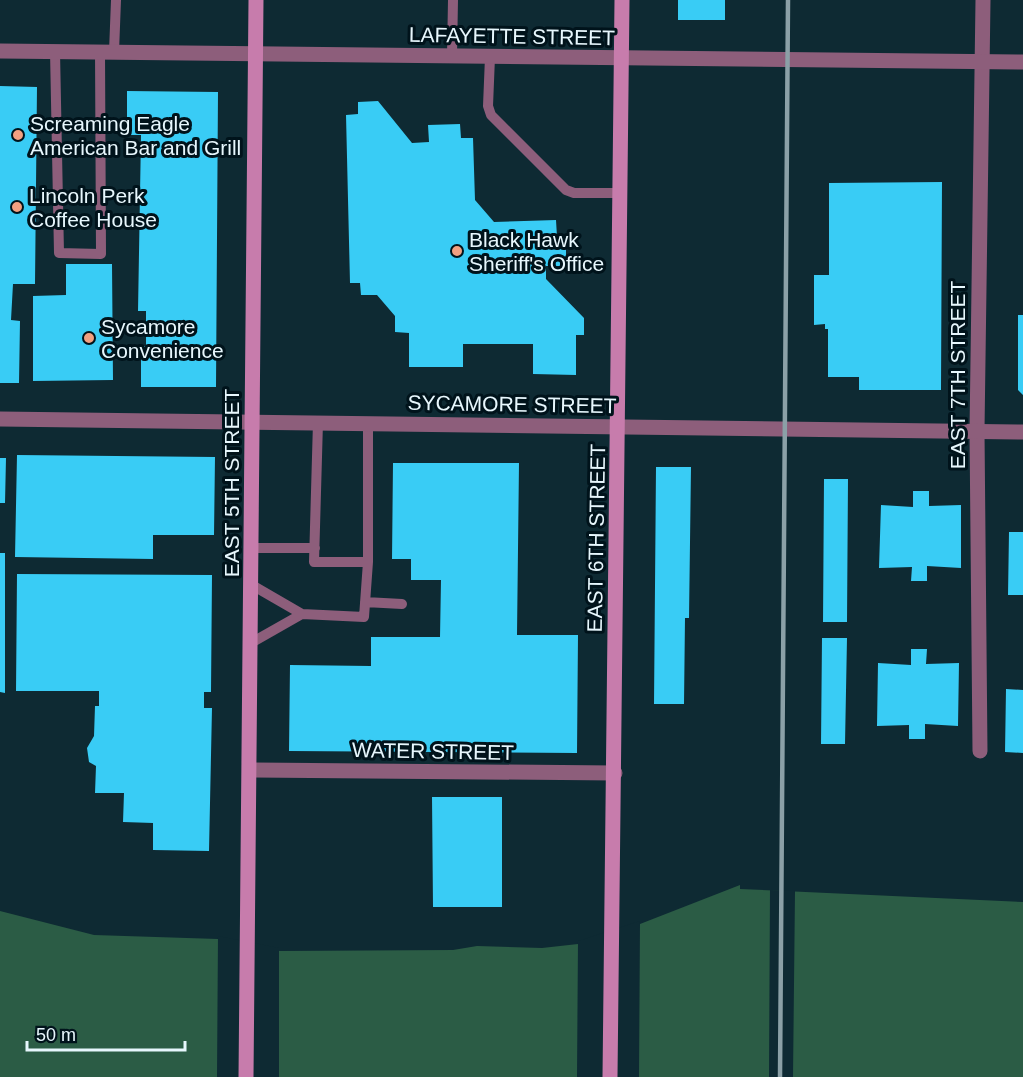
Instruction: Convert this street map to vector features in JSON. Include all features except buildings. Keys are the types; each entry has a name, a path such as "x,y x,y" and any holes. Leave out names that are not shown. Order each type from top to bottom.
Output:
{"main road":[{"name":"EAST 5TH STREET","path":"246,1077 256,0"},
{"name":"EAST 6TH STREET","path":"610,1077 622,0"}],"street":[{"name":"EAST 7TH STREET","path":"980,751 977,431 983,0"},
{"name":"LAFAYETTE STREET","path":"0,51 1023,62"},
{"name":"SYCAMORE STREET","path":"0,419 1023,432"},
{"name":"WATER STREET","path":"250,770 615,773"}],"lane":[{"path":"55,51 59,253 101,254 107,52 116,0"},
{"path":"453,0 453,56"},
{"path":"490,57 488,106 491,115 566,189 574,192 620,193"},
{"path":"318,422 314,562 369,562"},
{"path":"252,585 302,614 364,617 369,562 368,423"},
{"path":"252,548 315,548"},
{"path":"365,602 402,604"},
{"path":"251,643 302,614"}],"shaded area":[{"path":"740,885 740,889 1023,902 1023,1077 0,1077 0,911 94,935 218,939 280,951 453,950 477,946 542,948 578,944 640,924"}],"pier":[{"path":"770,890 795,891 793,1077 769,1077"},
{"path":"640,921 639,1077 577,1077 578,941"},
{"path":"218,936 279,948 279,1077 217,1077"}],"railway":[{"path":"780,1077 788,0"}],"place":[{"name":"Screaming Eagle American Bar and Grill","path":"18,135"},
{"name":"Lincoln Perk Coffee House","path":"17,207"},
{"name":"Black Hawk Sheriff's Office","path":"457,251"},
{"name":"Sycamore Convenience","path":"89,338"}]}
